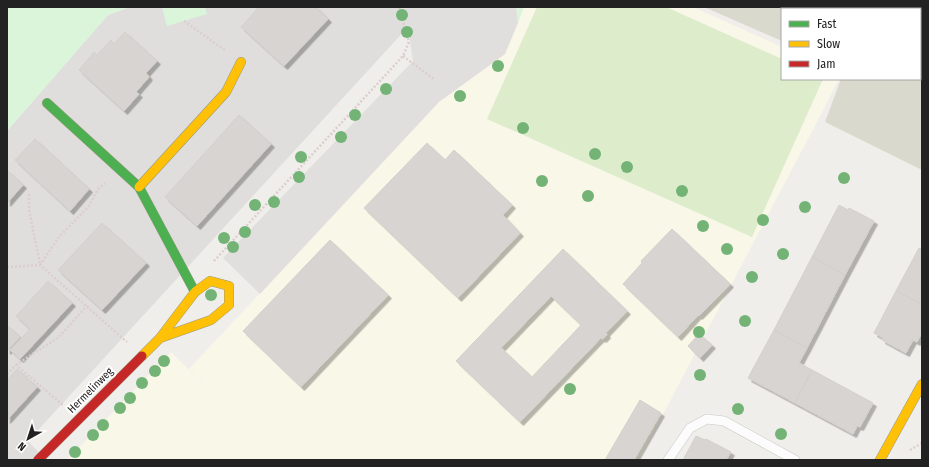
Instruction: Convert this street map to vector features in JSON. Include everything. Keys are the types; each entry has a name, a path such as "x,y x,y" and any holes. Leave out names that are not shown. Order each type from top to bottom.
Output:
{"street":[{"path":"139,187 226,92 241,62"},
{"path":"47,103 139,187 196,292"},
{"name":"Hermelinweg","path":"38,460 160,338 196,292 210,282 229,286 229,305 211,320 160,338"},
{"path":"880,460 922,384"}],"lane":[{"path":"668,460 690,428 707,418 724,421 795,460"}],"path":[{"path":"211,265 404,56 409,42 399,7"},
{"path":"184,21 241,62"},
{"path":"404,56 435,80"},
{"path":"40,265 59,237 89,206 98,189 120,170"},
{"path":"29,194 29,210 40,265 142,356"},
{"path":"7,267 40,265"},
{"path":"7,374 16,365 60,337 86,306"},
{"path":"16,365 79,419"}],"shaded area":[{"path":"130,7 402,7 408,27 28,441 46,460 7,460 7,131 108,15"},
{"path":"402,7 516,7 518,23 505,54 439,102 260,294 223,258 413,61 408,27"},
{"path":"524,7 693,7 781,47 781,80 838,80 639,460 67,460 171,352 222,402 189,369 439,102 505,54"},
{"path":"704,7 922,7 922,170 825,122 841,80 921,80 921,8 781,8 781,41"}],"green space":[{"path":"7,7 130,7 108,15 7,131"},
{"path":"162,7 205,7 207,14 167,26"},
{"path":"516,7 524,7 518,23"},
{"path":"537,7 666,7 781,59 781,80 823,80 752,237 487,119"}],"building":[{"path":"259,7 316,7 328,19 284,66 241,27"},
{"path":"125,32 157,61 146,73 149,77 136,92 139,94 124,111 79,70 94,52 97,55 111,40 114,44"},
{"path":"239,115 271,144 197,226 165,197"},
{"path":"35,139 89,189 70,211 15,160"},
{"path":"427,143 445,160 454,150 512,205 503,215 520,233 458,298 364,208"},
{"path":"7,170 23,185 7,203"},
{"path":"839,205 848,210 849,208 874,221 845,275 812,257"},
{"path":"102,223 146,263 102,310 58,270"},
{"path":"672,229 730,284 678,337 623,284 642,263 641,261"},
{"path":"330,240 388,295 301,387 243,331"},
{"path":"919,248 922,250 922,304 896,291"},
{"path":"563,249 627,311 606,333 607,335 598,341 520,422 456,361","holes":["551,296 581,325 532,377 501,348"]},
{"path":"812,257 845,275 807,348 774,330"},
{"path":"48,281 72,303 20,359 10,350 30,329 16,316"},
{"path":"896,291 922,304 922,332 917,342 913,340 906,353 882,340 883,338 874,333"},
{"path":"7,325 20,337 7,351"},
{"path":"774,330 807,348 799,363 812,370 795,403 748,378"},
{"path":"699,334 712,345 700,358 688,346"},
{"path":"17,369 37,387 7,420 7,380"},
{"path":"812,370 873,403 860,427 857,426 853,434 795,403"},
{"path":"640,400 661,413 634,460 605,460"},
{"path":"696,436 705,440 706,439 731,452 726,460 683,460"}],"traffic: fast":[{"path":"47,103 139,187 195,292"}],"traffic: slow":[{"path":"139,187 226,92 241,62"},
{"path":"142,356 160,338 195,292 210,281 229,286 229,305 211,320 160,338"},
{"path":"880,460 922,384"}],"traffic: jam":[{"path":"38,460 142,356"}]}
